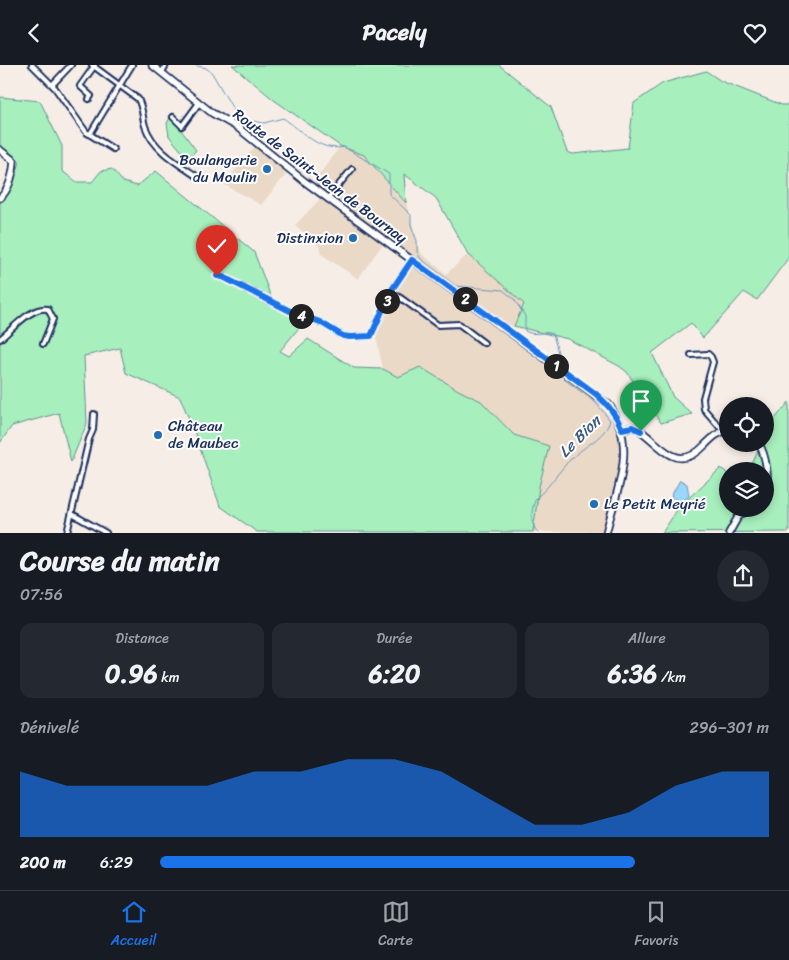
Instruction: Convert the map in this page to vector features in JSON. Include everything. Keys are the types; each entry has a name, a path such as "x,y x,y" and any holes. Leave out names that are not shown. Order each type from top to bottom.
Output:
{"main road":[{"name":"Route de Saint-Jean de Bournay","path":"152,65 200,103 237,127 304,181 596,394 609,405 622,429"},
{"path":"0,150 14,161 14,170 6,192 0,198"},
{"path":"606,533 624,462 625,450 622,429 632,427 638,429 670,455 683,459 694,455 713,437 719,434"},
{"path":"729,533 738,517"}],"street":[{"path":"32,65 52,85 90,134 113,149"},
{"path":"52,85 71,65"},
{"path":"89,99 91,96 80,86 94,65 138,99 142,106 144,124 156,145 195,175"},
{"path":"90,134 132,65"},
{"path":"162,72 166,65"},
{"path":"173,117 182,126 200,103"},
{"path":"328,198 352,169"},
{"path":"217,276 223,277 290,311 311,318 343,336 371,336 391,291 412,260"},
{"path":"391,291 438,325 459,324 484,343"},
{"path":"0,339 30,314 42,308 48,309 53,319 43,344"},
{"path":"691,355 708,354 712,357 713,362 703,398 704,409 719,425"},
{"path":"67,533 89,439 93,431 94,414"},
{"path":"72,514 106,533"}],"shaded area":[{"path":"260,141 313,183 340,146 364,155 406,203 421,253 446,274 468,254 524,304 513,331 602,404 612,416 619,432 621,452 604,532 533,532 539,487 549,446 514,435 481,401 460,391 398,377 383,369 377,341 373,333 388,294 407,261 382,245 358,279 321,254 319,246 295,225 320,199 288,172 261,205 223,184"}],"green space":[{"path":"232,65 499,65 551,107 567,152 573,154 628,148 634,103 663,83 706,71 721,81 782,105 789,105 789,257 757,300 744,292 703,338 691,323 652,353 673,397 692,414 661,423 627,372 619,366 568,339 514,326 524,304 468,254 436,198 404,174 406,203 364,155 340,146 274,100"},
{"path":"0,97 40,101 62,146 62,171 77,182 92,182 101,171 112,169 123,182 137,186 156,171 254,252 271,297 302,324 280,351 289,356 308,339 354,368 383,369 398,377 420,367 481,401 514,435 549,446 539,487 533,532 257,532 220,506 180,397 126,373 120,348 84,356 87,423 71,462 59,413 12,426 0,443 0,203 13,183 20,162 0,145"},
{"path":"171,116 182,128 181,130 196,150 188,159 169,136 167,123"},
{"path":"789,402 789,532 662,533 679,507 719,470 719,517 774,517 774,462 753,462 757,452 774,452 774,420"}],"water":[{"path":"680,480 687,484 689,496 680,503 671,496"}],"waterway":[{"name":"Le Bion","path":"194,65 206,68 212,73 240,121 264,123 283,118 311,139 326,146 344,147 389,174 389,194 411,215 411,225 417,241 417,251 420,258 456,286 503,290 514,299 525,316 525,331 529,333 553,334 562,368"},
{"name":"Le Bion","path":"538,533 532,521 536,498 572,458 604,431 610,420 596,403 564,379 563,374"}],"place":[{"name":"Boulangerie du Moulin","path":"267,169"},
{"name":"Distinxion","path":"353,238"},
{"name":"Château de Maubec","path":"158,435"},
{"name":"Le Petit Meyrié","path":"594,504"}],"route":[{"path":"217,276 223,277 301,316 320,322 343,336 366,337 371,336 391,291 412,260 596,394 609,405 622,429 632,427 641,431"}]}
